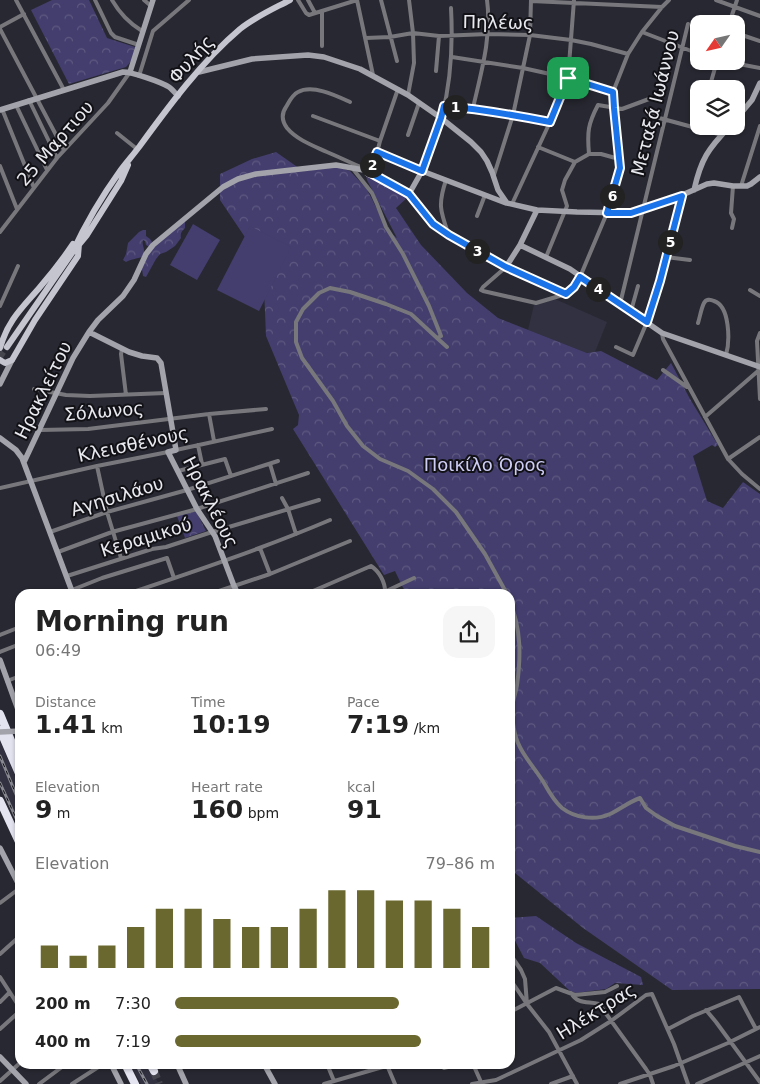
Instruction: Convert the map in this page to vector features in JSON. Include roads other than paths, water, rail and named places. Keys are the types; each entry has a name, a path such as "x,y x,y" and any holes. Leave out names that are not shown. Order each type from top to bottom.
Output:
{"highway":[{"path":"0,714 15,750"},
{"path":"0,731 15,765"},
{"path":"0,801 15,833"},
{"path":"0,807 15,834"},
{"path":"128,1069 135,1084"}],"main road":[{"name":"Φυλής","path":"72,253 116,177 198,72 240,29 290,0"},
{"name":"Φυλής","path":"8,347 72,253 87,235 121,180 132,156"},
{"path":"0,348 11,321 82,233"},
{"path":"0,360 5,363 12,360 35,320 78,256 79,244"}],"street":[{"path":"16,0 64,90"},
{"path":"95,0 110,33 115,37 138,45"},
{"path":"112,0 121,14 142,31"},
{"path":"130,72 152,3 144,0"},
{"path":"139,76 153,31 189,0"},
{"path":"298,0 306,14 309,15 357,0 373,75"},
{"path":"308,0 315,13"},
{"path":"381,0 397,61"},
{"path":"408,95 414,63 409,0"},
{"path":"474,108 488,34 487,0"},
{"path":"494,175 513,114 530,35 531,0 662,7"},
{"path":"661,0 662,7"},
{"path":"537,210 520,245 506,267 481,290 536,303 566,294 574,287 607,213 620,168 613,92 628,54 642,32 669,0"},
{"path":"716,0 760,16"},
{"path":"732,15 737,0"},
{"path":"510,204 550,122 568,78 574,1"},
{"path":"451,8 452,57 444,106 422,171 409,194 433,224 449,235 506,267 566,294"},
{"path":"322,11 322,46"},
{"path":"24,14 0,28 64,150"},
{"name":"Μεταξά Ιωάννου","path":"620,304 688,24"},
{"path":"642,32 690,51"},
{"name":"Πηλέως","path":"366,38 390,37 413,33 439,36 530,35 571,40 628,54"},
{"path":"436,71 439,36"},
{"path":"745,37 760,41"},
{"path":"198,72 252,59 308,55 320,56 360,68 408,95 441,118 470,142 487,161 494,175 500,195 510,204"},
{"path":"452,57 523,68 568,78 613,92"},
{"path":"745,65 760,68"},
{"path":"34,188 1,110 115,74 130,72 169,88 178,96"},
{"name":"25 Μαρτιου","path":"0,232 57,158 108,103 130,72"},
{"path":"745,108 752,100 760,83"},
{"path":"350,102 328,92 313,90 298,92 293,96 283,112 283,120 287,128 296,136 369,172 398,89"},
{"path":"589,154 587,137 590,121 598,105 622,109 649,99"},
{"path":"29,100 57,158"},
{"path":"408,135 419,103"},
{"path":"16,104 48,170"},
{"path":"444,106 474,108 550,122"},
{"path":"313,116 380,140"},
{"path":"652,116 690,126"},
{"path":"741,186 760,126"},
{"path":"117,133 138,149"},
{"path":"694,190 704,156 721,135"},
{"path":"538,147 575,162"},
{"path":"377,152 510,204 537,210 564,212 629,213 682,196 710,184 741,186 752,184 760,177"},
{"path":"546,257 567,206 562,190 575,162 589,154 601,154 619,159"},
{"name":"Ηρακλείτου","path":"24,462 73,358 89,332 103,314 123,296 137,276 151,247 223,187 243,177 336,164 369,172 409,194"},
{"path":"0,166 17,209"},
{"path":"352,168 372,193 386,227 404,254 438,326 441,336 437,338"},
{"path":"446,179 441,194 440,211 449,235"},
{"path":"732,228 734,219 731,213 733,186"},
{"path":"476,216 485,195"},
{"path":"616,346 634,355 660,281 682,196"},
{"path":"520,245 566,267 662,333 758,368"},
{"path":"666,257 690,260"},
{"path":"0,306 18,266"},
{"path":"631,311 638,286"},
{"path":"447,347 411,314 350,292 330,288 319,294 303,309 296,322 296,342 302,358 334,402 347,426 362,446 380,459 408,471 433,489 456,512 504,589"},
{"path":"750,290 760,296"},
{"path":"698,323 706,301 710,299 722,306 727,323 729,345 726,355"},
{"path":"89,332 122,349 126,395"},
{"path":"662,333 689,388 728,459 742,474 760,488"},
{"path":"760,333 758,340 760,399"},
{"name":"Ηρακλέους","path":"122,349 142,356 157,358 161,362 176,450"},
{"path":"0,384 12,360"},
{"path":"705,417 758,368"},
{"path":"663,370 689,388"},
{"path":"34,389 66,395 166,393"},
{"name":"Σόλωνος","path":"40,430 88,429 170,418 266,409"},
{"path":"209,414 214,441"},
{"name":"Κλεισθένους","path":"0,488 272,429"},
{"path":"1,437 18,453 24,462 72,589"},
{"path":"728,459 760,437"},
{"path":"198,445 202,464"},
{"name":"Ηρακλέους","path":"168,452 197,509 215,536 236,589"},
{"path":"178,472 225,459 231,476"},
{"name":"Αγησιλάου","path":"50,532 107,512 187,490 278,461"},
{"path":"270,464 276,484"},
{"path":"97,466 112,532 121,558"},
{"path":"58,552 112,532 197,509 308,474"},
{"path":"282,498 288,509 296,534"},
{"name":"Κεραμικού","path":"67,576 121,558 166,547 319,500"},
{"path":"142,589 260,548 330,520"},
{"path":"225,589 270,574 350,541"},
{"path":"260,548 270,574"},
{"path":"79,589 102,578 167,558 174,578"},
{"path":"318,589 371,566 378,572 384,582 385,589"},
{"path":"389,589 414,578"},
{"path":"515,615 520,648 515,693"},
{"path":"0,635 15,629"},
{"path":"0,652 15,646"},
{"path":"0,660 15,702"},
{"path":"7,681 15,678"},
{"path":"0,731 15,731"},
{"path":"515,735 525,756 551,795 562,808 578,816 594,818 609,814 640,798 646,808 675,826 735,846 760,852"},
{"path":"0,848 15,877"},
{"path":"0,903 15,891"},
{"path":"0,954 15,940"},
{"path":"515,961 525,979 527,1004"},
{"path":"0,977 15,1002"},
{"path":"515,1010 556,988 576,995 605,992 617,986"},
{"path":"515,987 549,1032 578,1084"},
{"path":"0,1002 9,993"},
{"path":"571,993 581,1002 599,1004 650,1075 653,1084"},
{"name":"Ηλέκτρας","path":"472,1084 496,1082 592,1034 646,995 652,994 668,1029"},
{"path":"620,1084 681,1063 758,1028 739,997 692,1016 668,1029 681,1063 688,1084"},
{"path":"706,1010 760,1082"},
{"path":"0,1030 15,1014"},
{"path":"697,1084 760,1056"},
{"path":"0,1057 26,1084"},
{"path":"0,1080 15,1067"},
{"path":"39,1084 59,1069"},
{"path":"72,1084 95,1069"},
{"path":"114,1069 121,1084"},
{"path":"179,1069 186,1084"},
{"path":"267,1069 275,1084"},
{"path":"329,1069 334,1081"},
{"path":"324,1084 371,1069"},
{"path":"389,1069 395,1084"},
{"path":"475,1069 481,1082"},
{"path":"550,1084 573,1076"}],"tunnel":[{"path":"0,357 7,347"},
{"path":"154,1071 159,1084"}],"railway":[{"path":"0,756 15,792"},
{"path":"0,783 15,816"},
{"path":"139,1069 147,1084"}],"park label":[{"name":"Ποικίλο Όρος","path":"485,464"}]}
